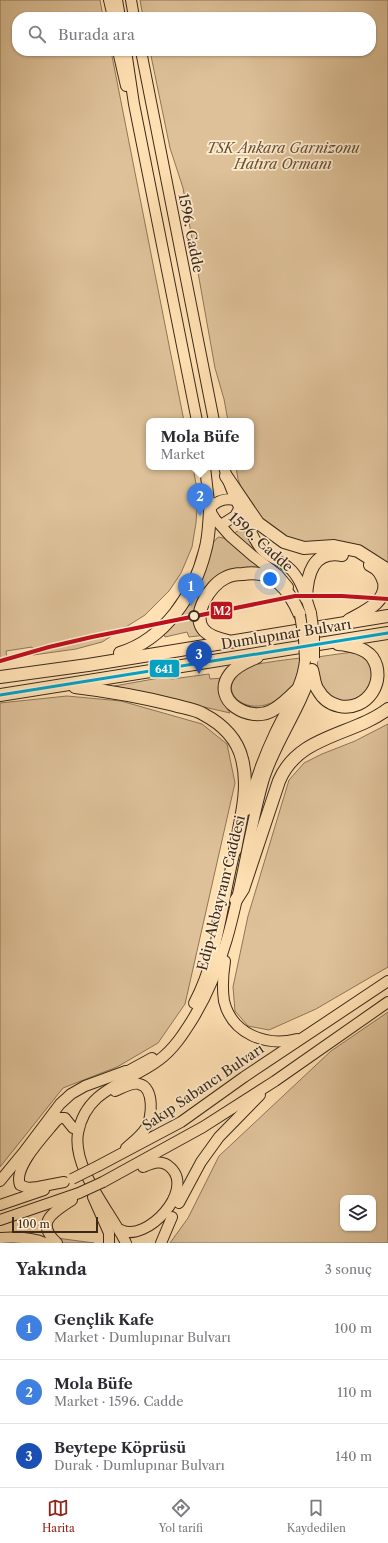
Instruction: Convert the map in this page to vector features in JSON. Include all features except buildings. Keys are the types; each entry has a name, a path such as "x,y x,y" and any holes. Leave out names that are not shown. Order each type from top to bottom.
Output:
{"highway":[{"path":"225,472 258,523 284,542 304,548 334,546 358,551 388,570"},
{"path":"88,665 101,658 122,653 142,645 159,631 176,613 190,589 201,564 208,537 210,510"},
{"path":"306,598 309,572 313,564 328,555 334,554 353,556 378,570 383,577 385,586 384,596 366,610 340,625"},
{"path":"229,642 207,633 201,625 198,616 200,608 212,590 225,578 240,574 257,573 273,578 286,589 305,614"},
{"name":"Dumlupınar Bulvarı","path":"0,677 88,665 388,616"},
{"name":"Dumlupınar Bulvarı","path":"0,695 388,633"},
{"path":"310,662 317,690 329,703 336,706 350,707 366,701 378,681 376,666 372,657 360,649 349,645 325,643"},
{"path":"267,652 240,666 231,673 227,680 226,691 229,702 235,708 245,713 259,714 272,711 297,690"},
{"path":"60,685 142,698 188,709 203,714 228,732 236,744 242,760 245,782 244,798 235,850"},
{"path":"236,900 245,884 279,781 287,767 298,754 373,718 388,709"}],"main road":[{"path":"109,0 112,12"},
{"path":"117,0 119,12"},
{"path":"131,0 133,12"},
{"path":"119,56 126,87 134,104"},
{"path":"127,56 134,104 196,418"},
{"name":"1596. Cadde","path":"142,56 213,418"},
{"name":"1596. Cadde","path":"204,470 210,510 215,519 238,543 285,581 305,614"},
{"name":"1596. Cadde","path":"225,472 237,504 258,546 291,570 297,578 306,598 305,614"},
{"path":"210,510 217,502 223,499 237,504 235,516 221,525"},
{"path":"305,614 304,634 310,662"},
{"name":"Edip Akbayram Caddesi","path":"119,1243 74,1157 72,1143 73,1128 84,1105 94,1093 101,1087 146,1062 165,1047 176,1033 198,996 208,970 218,935 235,850 257,776 268,748 297,690 304,671 310,662"},
{"name":"Edip Akbayram Caddesi","path":"126,1243 94,1195 79,1158 77,1144 80,1126 91,1105 111,1087 152,1065 169,1052 176,1044 196,1012 215,977 221,960 236,900 263,781 274,750 305,692 310,662"},
{"path":"228,932 223,986 226,1007 232,1019 248,1034 267,1041 286,1041 306,1035"},
{"name":"Sakıp Sabancı Bulvarı","path":"0,1205 68,1181 114,1159 181,1122 244,1077 388,981"},
{"name":"Sakıp Sabancı Bulvarı","path":"0,1220 79,1193 107,1180 203,1127 275,1081 388,1002"},
{"path":"0,1181 24,1153 60,1104 71,1094 85,1086 133,1068"},
{"path":"161,1243 171,1218 201,1162 219,1137 275,1081"},
{"path":"91,1105 105,1096 129,1085 140,1084 146,1087 148,1091 150,1104 148,1125 142,1133 114,1159"},
{"path":"68,1181 28,1188 20,1185 18,1180 22,1165 56,1121 60,1118 65,1118 73,1128"},
{"path":"94,1195 128,1236 139,1239 158,1230 175,1200 177,1193 177,1177 170,1167 165,1164 154,1162 107,1180"},
{"path":"56,1243 47,1231 47,1220 54,1212 72,1200 79,1193"},
{"path":"94,1195 109,1233 108,1243"},
{"path":"0,1238 13,1237 31,1239 46,1243"}],"green space":[{"path":"0,0 100,0 102,12 12,12 12,56 112,56 183,418 146,418 146,470 194,470 198,495 196,523 192,547 181,573 169,591 145,615 102,642 76,649 33,655 32,647 6,651 7,659 0,660"},
{"name":"TSK Ankara Garnizonu Hatıra Ormanı","path":"140,0 388,0 388,566 367,553 290,541 260,521 244,495 236,470 254,470 254,418 227,418 224,399 215,368 183,188 170,148 151,56 376,56 376,12 142,12"},
{"path":"242,528 259,555 277,567 286,576 289,582 233,534"},
{"path":"219,537 227,539 265,571 241,571 203,598 206,635 189,637 187,632 165,637 164,634 213,543"},
{"path":"353,652 362,654 374,668 370,691 347,704 330,699 319,683 317,657"},
{"path":"301,658 299,676 295,684 284,695 271,703 258,706 247,705 238,701 233,694 231,686 235,677 244,668 262,663"},
{"path":"209,674 210,679 223,678 225,705 230,713 114,686 165,677 172,679"},
{"path":"67,696 121,701 202,724 227,744 235,783 185,1004 158,1043 117,1067 63,1088 0,1167 0,703"},
{"path":"388,724 388,967 316,1009 269,1030 248,1026 235,1011 233,987 248,916 289,780 304,763 355,741"},
{"path":"388,1012 388,1243 170,1243 188,1218 219,1156 331,1051"},
{"path":"49,1237 94,1243 0,1243"}],"transit line":[{"name":"M2","path":"0,661 92,637 295,596 342,596 388,599"},
{"name":"641","path":"0,695 388,633"}],"place":[{"name":"Mola Büfe","path":"200,516"},
{"name":"Gençlik Kafe","path":"191,606"},
{"name":"Beytepe Köprüsü","path":"199,674"}]}
